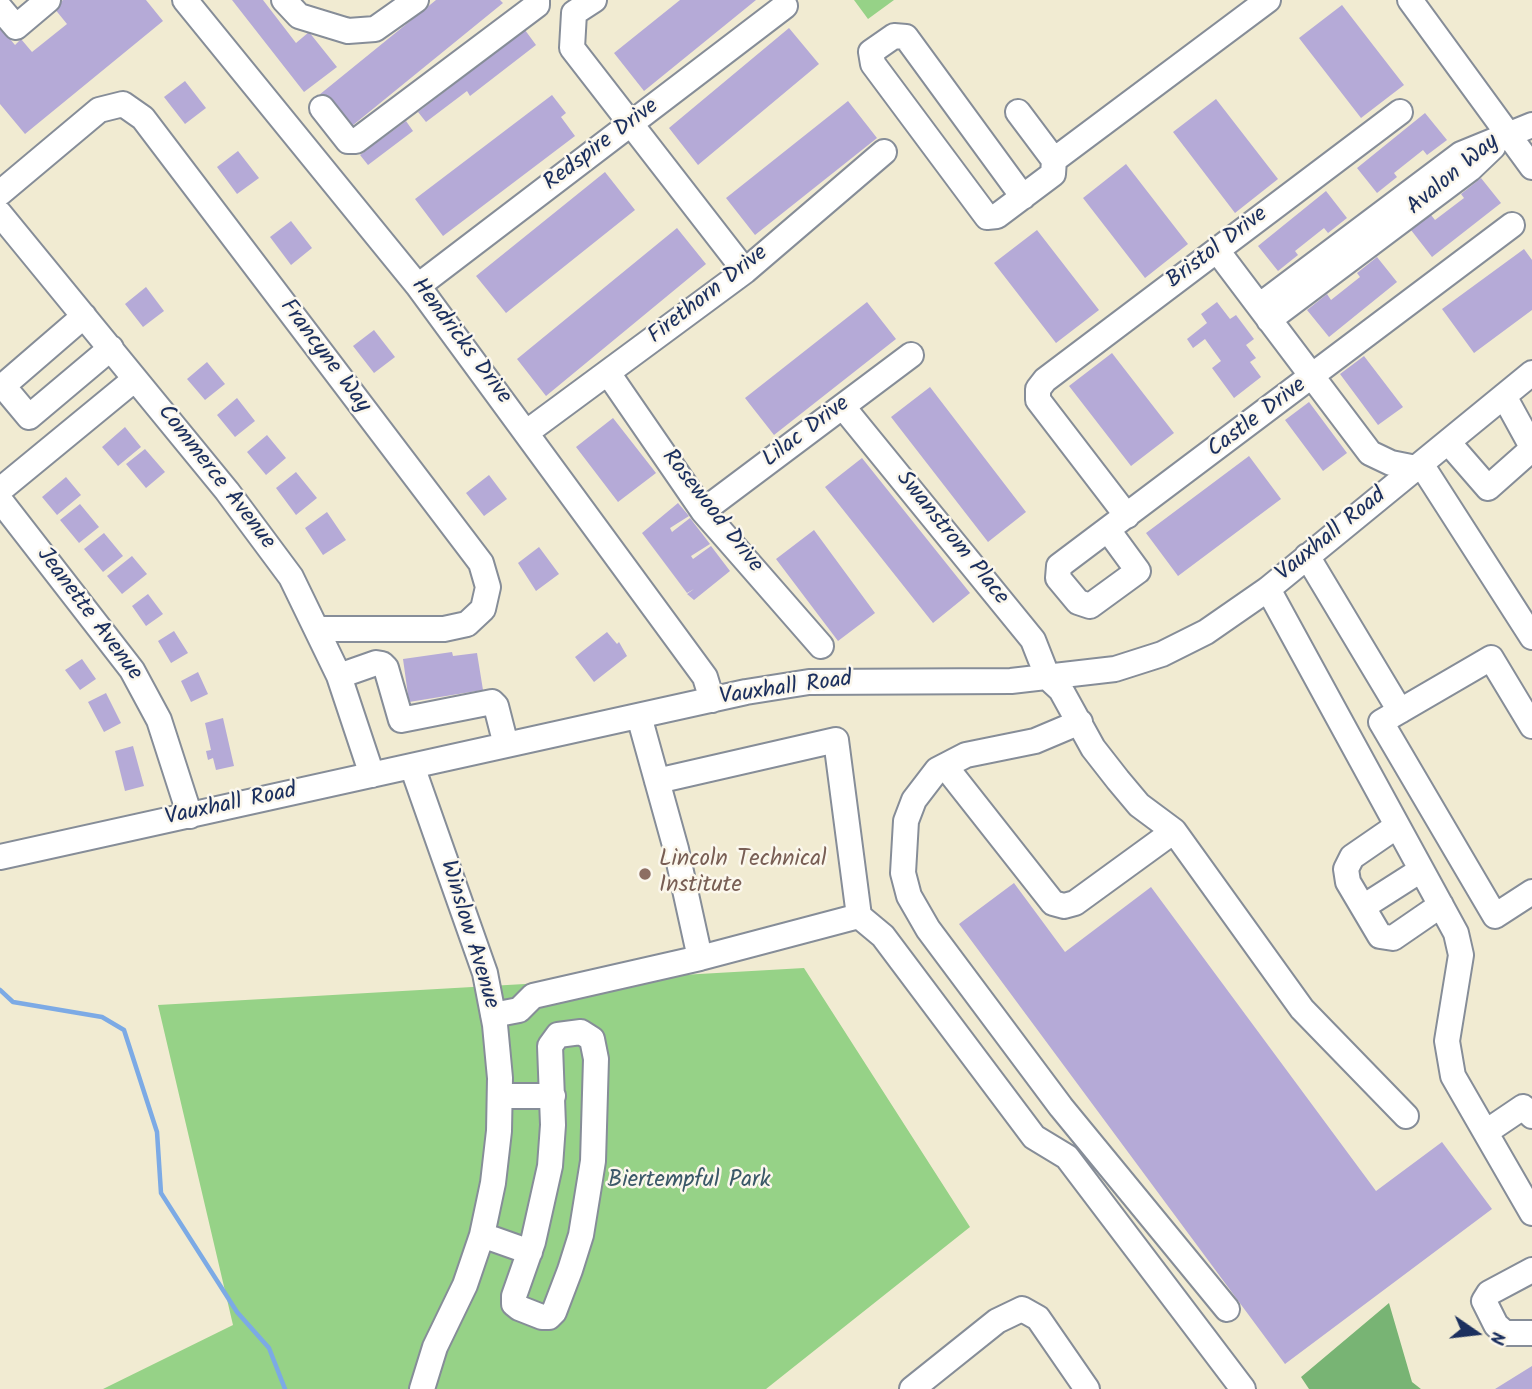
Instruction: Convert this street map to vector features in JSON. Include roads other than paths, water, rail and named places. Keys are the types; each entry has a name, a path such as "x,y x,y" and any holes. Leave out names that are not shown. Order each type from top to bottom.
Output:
{"street":[{"path":"0,8 16,27 48,0"},
{"name":"Hendricks Drive","path":"185,0 418,286 705,677 712,700"},
{"path":"284,0 299,16 348,31 375,29 416,0"},
{"path":"322,108 348,141 356,141 537,5 537,0"},
{"path":"594,0 574,13 572,48 745,271"},
{"path":"1054,160 1268,0"},
{"path":"1410,0 1532,167"},
{"name":"Redspire Drive","path":"418,286 785,6"},
{"path":"1018,113 1054,160 1053,174 1023,197 997,216 987,217 873,64 871,52 894,36 906,37 1023,197"},
{"name":"Francyne Way","path":"0,193 99,110 123,104 143,118 481,563 488,587 483,609 467,624 444,629 318,629"},
{"name":"Bristol Drive","path":"1038,389 1045,380 1400,112"},
{"path":"1506,134 1532,125"},
{"name":"Avalon Way","path":"1264,313 1470,169 1506,134"},
{"name":"Firethorn Drive","path":"527,432 745,271 884,152"},
{"name":"Commerce Avenue","path":"0,214 266,541 291,577 339,676 372,775"},
{"name":"Castle Drive","path":"1038,389 1038,400 1117,523 1313,378 1512,225"},
{"path":"1220,248 1222,257 1370,453 1391,463 1418,466 1532,637"},
{"path":"84,316 3,386 29,417 111,348"},
{"name":"Lilac Drive","path":"703,511 911,355"},
{"name":"Rosewood Drive","path":"608,373 703,511 821,646"},
{"name":"Vauxhall Road","path":"0,856 712,700 809,682 1011,681 1115,669 1161,654 1206,632 1268,589 1532,373"},
{"path":"0,490 135,379"},
{"path":"1448,442 1488,488 1532,448 1504,396"},
{"name":"Swanstrom Place","path":"843,407 1033,640 1048,678 1061,690 1093,748 1118,780 1139,805 1174,831 1302,1009 1406,1116"},
{"path":"1366,507 1373,478 1370,453"},
{"name":"Jeanette Avenue","path":"0,500 132,670 159,720 190,816"},
{"path":"1307,556 1400,710"},
{"path":"1268,589 1456,933 1461,955 1447,1041 1453,1076 1532,1213"},
{"path":"1532,726 1491,658 1381,722 1495,915 1532,892"},
{"path":"339,676 376,663 382,664 386,668 401,720 492,702 496,706 506,745"},
{"path":"639,716 700,958"},
{"path":"1080,722 1058,733 993,751 966,755 945,766 923,786 906,821 903,873 912,903 1061,1107 1227,1309"},
{"path":"657,782 836,740 859,916 883,936 1034,1137 1067,1157 1243,1389"},
{"name":"Winslow Avenue","path":"411,766 485,973 493,1015 500,1096 493,1183 482,1235 465,1285 435,1347 422,1389"},
{"path":"945,766 1054,903 1064,906 1074,903 1174,831"},
{"path":"1441,905 1393,938 1380,936 1348,881 1346,869 1352,857 1403,836 1442,825"},
{"path":"1363,906 1421,870"},
{"path":"493,1015 519,1010 533,996 700,958 859,916"},
{"path":"581,1032 588,1034 594,1049 597,1081 593,1161 581,1235 570,1270 549,1317 514,1304 514,1296 530,1252 550,1166 553,1096 552,1040 558,1035 581,1032"},
{"path":"500,1096 553,1096"},
{"path":"1486,1132 1523,1107 1532,1116"},
{"path":"482,1235 530,1252"},
{"path":"1532,1270 1489,1293 1485,1301 1496,1325 1505,1333 1532,1333"},
{"path":"912,1389 997,1321 1023,1309 1038,1318 1087,1389"}],"waterway":[{"path":"0,990 13,1002 102,1017 124,1030 157,1132 161,1193 237,1312 269,1348 285,1389"}],"place":[{"name":"Lincoln Technical Institute","path":"645,874"}],"park label":[{"name":"Biertempful Park","path":"689,1182"}]}
